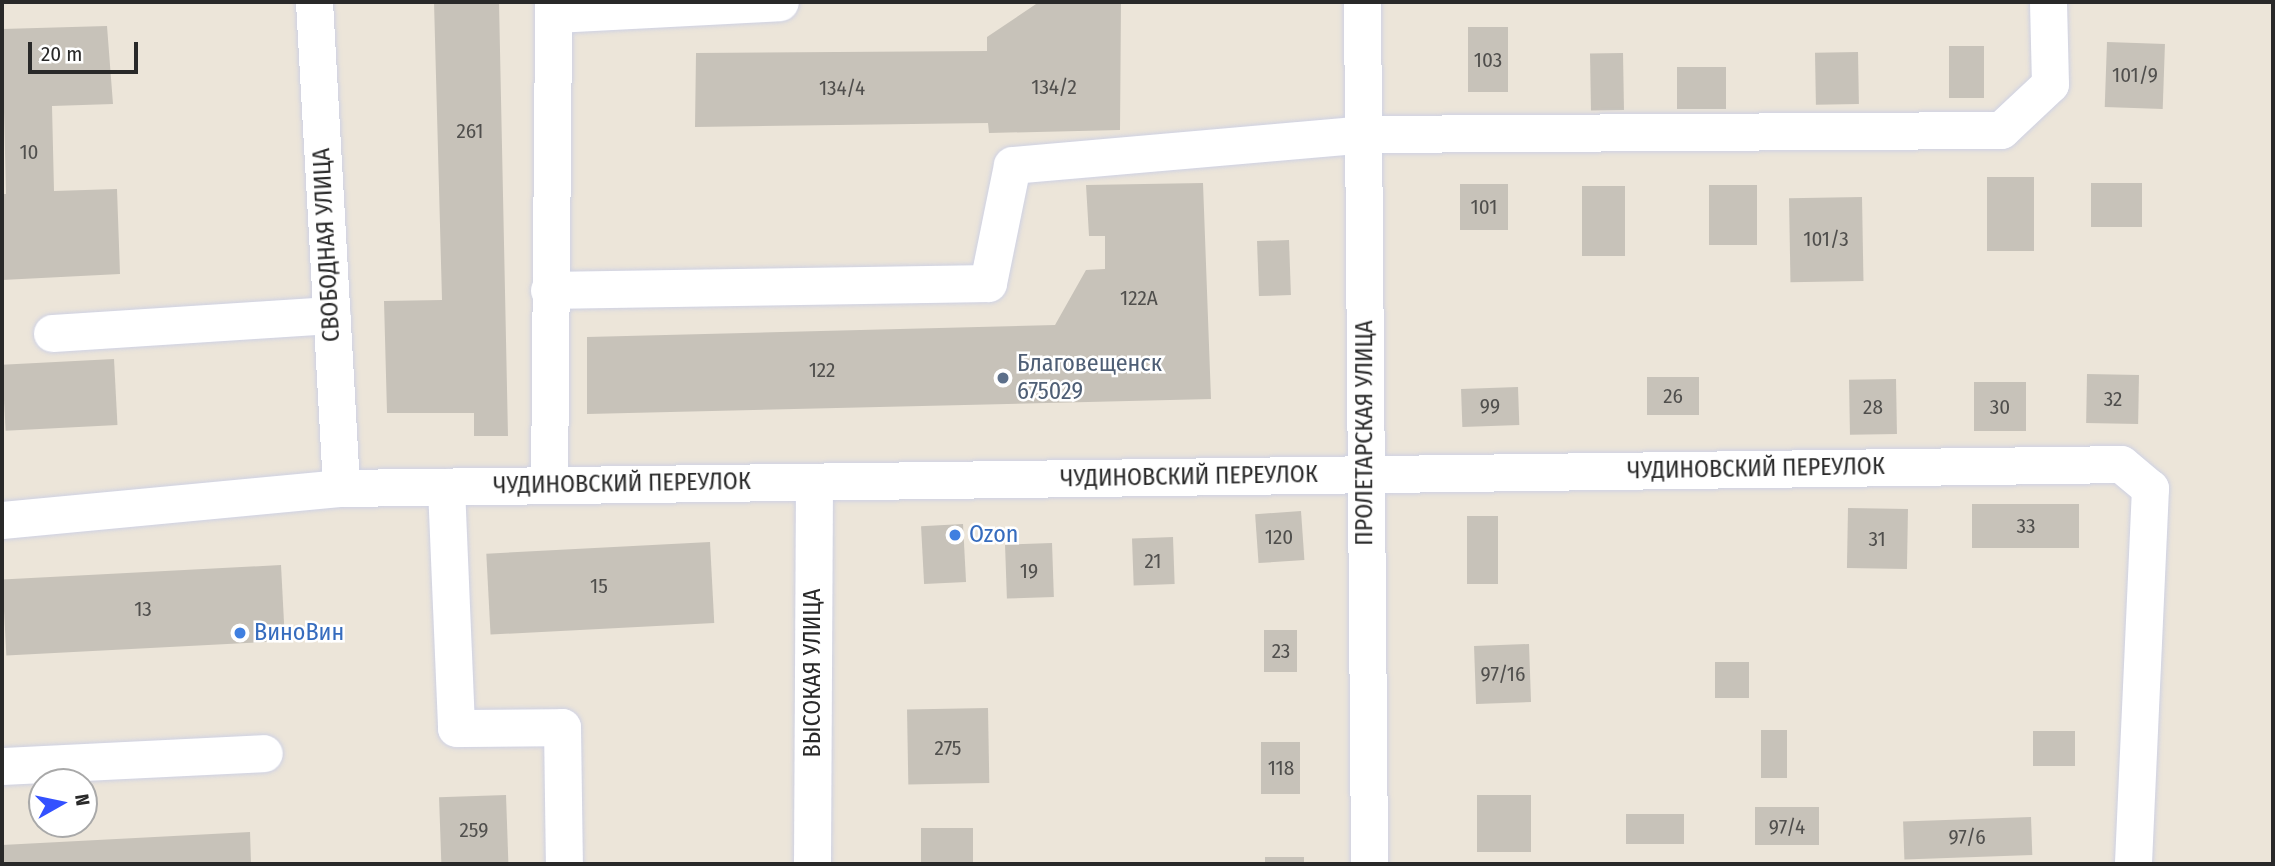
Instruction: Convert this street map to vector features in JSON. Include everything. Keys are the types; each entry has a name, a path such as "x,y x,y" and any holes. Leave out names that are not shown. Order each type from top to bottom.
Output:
{"street":[{"name":"СВОБОДНАЯ УЛИЦА","path":"314,2 341,488"},
{"path":"550,485 549,290 554,8 780,2"},
{"name":"ПРОЛЕТАРСКАЯ УЛИЦА","path":"1362,2 1369,864"},
{"path":"549,290 988,283 1012,165 1363,134 2001,130 2050,84 2048,2"},
{"path":"52,332 331,314"},
{"name":"ЧУДИНОВСКИЙ ПЕРЕУЛОК","path":"2,520 341,488 2121,464 2150,488 2133,864"},
{"name":"ВЫСОКАЯ УЛИЦА","path":"812,864 814,482"},
{"path":"446,487 456,728 562,727 564,864"},
{"path":"2,766 264,753"}],"building":[{"path":"434,2 499,2 508,436 474,436 474,413 387,413 384,301 442,300"},
{"path":"1039,2 1121,2 1120,130 989,133 988,123 695,127 696,53 987,51 987,37"},
{"path":"107,26 113,104 52,106 54,191 117,189 120,274 2,280 2,194 6,194 2,29"},
{"path":"1468,27 1508,27 1508,92 1468,92"},
{"path":"2107,42 2165,44 2163,109 2105,107"},
{"path":"1949,46 1984,46 1984,98 1949,98"},
{"path":"1858,52 1859,104 1816,105 1815,53"},
{"path":"1623,53 1624,110 1591,111 1590,54"},
{"path":"1677,67 1726,67 1726,109 1677,109"},
{"path":"1987,177 2034,177 2034,251 1987,251"},
{"path":"1203,183 1211,399 587,414 587,337 1055,325 1086,270 1105,269 1105,236 1089,236 1086,185"},
{"path":"2091,183 2142,183 2142,227 2091,227"},
{"path":"1460,184 1508,184 1508,230 1460,230"},
{"path":"1709,185 1757,185 1757,245 1709,245"},
{"path":"1582,186 1625,186 1625,256 1582,256"},
{"path":"1862,197 1863,281 1790,282 1789,198"},
{"path":"1289,240 1291,295 1259,296 1257,241"},
{"path":"114,359 117,425 6,431 2,365"},
{"path":"2087,374 2139,375 2138,424 2086,423"},
{"path":"1647,377 1699,377 1699,415 1647,415"},
{"path":"1896,379 1897,434 1850,435 1849,380"},
{"path":"1974,382 2026,382 2026,431 1974,431"},
{"path":"1518,387 1519,425 1462,427 1461,389"},
{"path":"1972,504 2079,504 2079,548 1972,548"},
{"path":"1848,508 1908,509 1907,569 1847,568"},
{"path":"1301,511 1304,560 1259,563 1255,514"},
{"path":"1467,516 1498,516 1498,584 1467,584"},
{"path":"963,524 966,582 924,584 921,526"},
{"path":"1173,537 1175,584 1134,585 1132,538"},
{"path":"710,542 714,623 491,635 486,554"},
{"path":"1052,543 1054,597 1007,599 1005,545"},
{"path":"281,565 285,641 6,655 2,580"},
{"path":"1264,630 1297,630 1297,672 1264,672"},
{"path":"1529,644 1531,702 1476,704 1474,646"},
{"path":"1715,662 1749,662 1749,698 1715,698"},
{"path":"988,708 989,783 908,784 907,709"},
{"path":"1761,730 1787,730 1787,778 1761,778"},
{"path":"2033,731 2075,731 2075,766 2033,766"},
{"path":"1261,742 1300,742 1300,794 1261,794"},
{"path":"506,795 508,864 441,864 439,797"},
{"path":"1477,795 1531,795 1531,852 1477,852"},
{"path":"1755,807 1819,807 1819,845 1755,845"},
{"path":"1626,814 1684,814 1684,844 1626,844"},
{"path":"2031,817 2032,855 1904,859 1903,821"},
{"path":"921,828 973,828 973,864 921,864"},
{"path":"250,832 251,864 2,864 2,845"},
{"path":"1265,857 1304,857 1304,864 1265,864"}],"place":[{"name":"Благовещенск 675029","path":"1003,378"},
{"name":"Ozon","path":"955,535"},
{"name":"ВиноВин","path":"240,633"}]}
